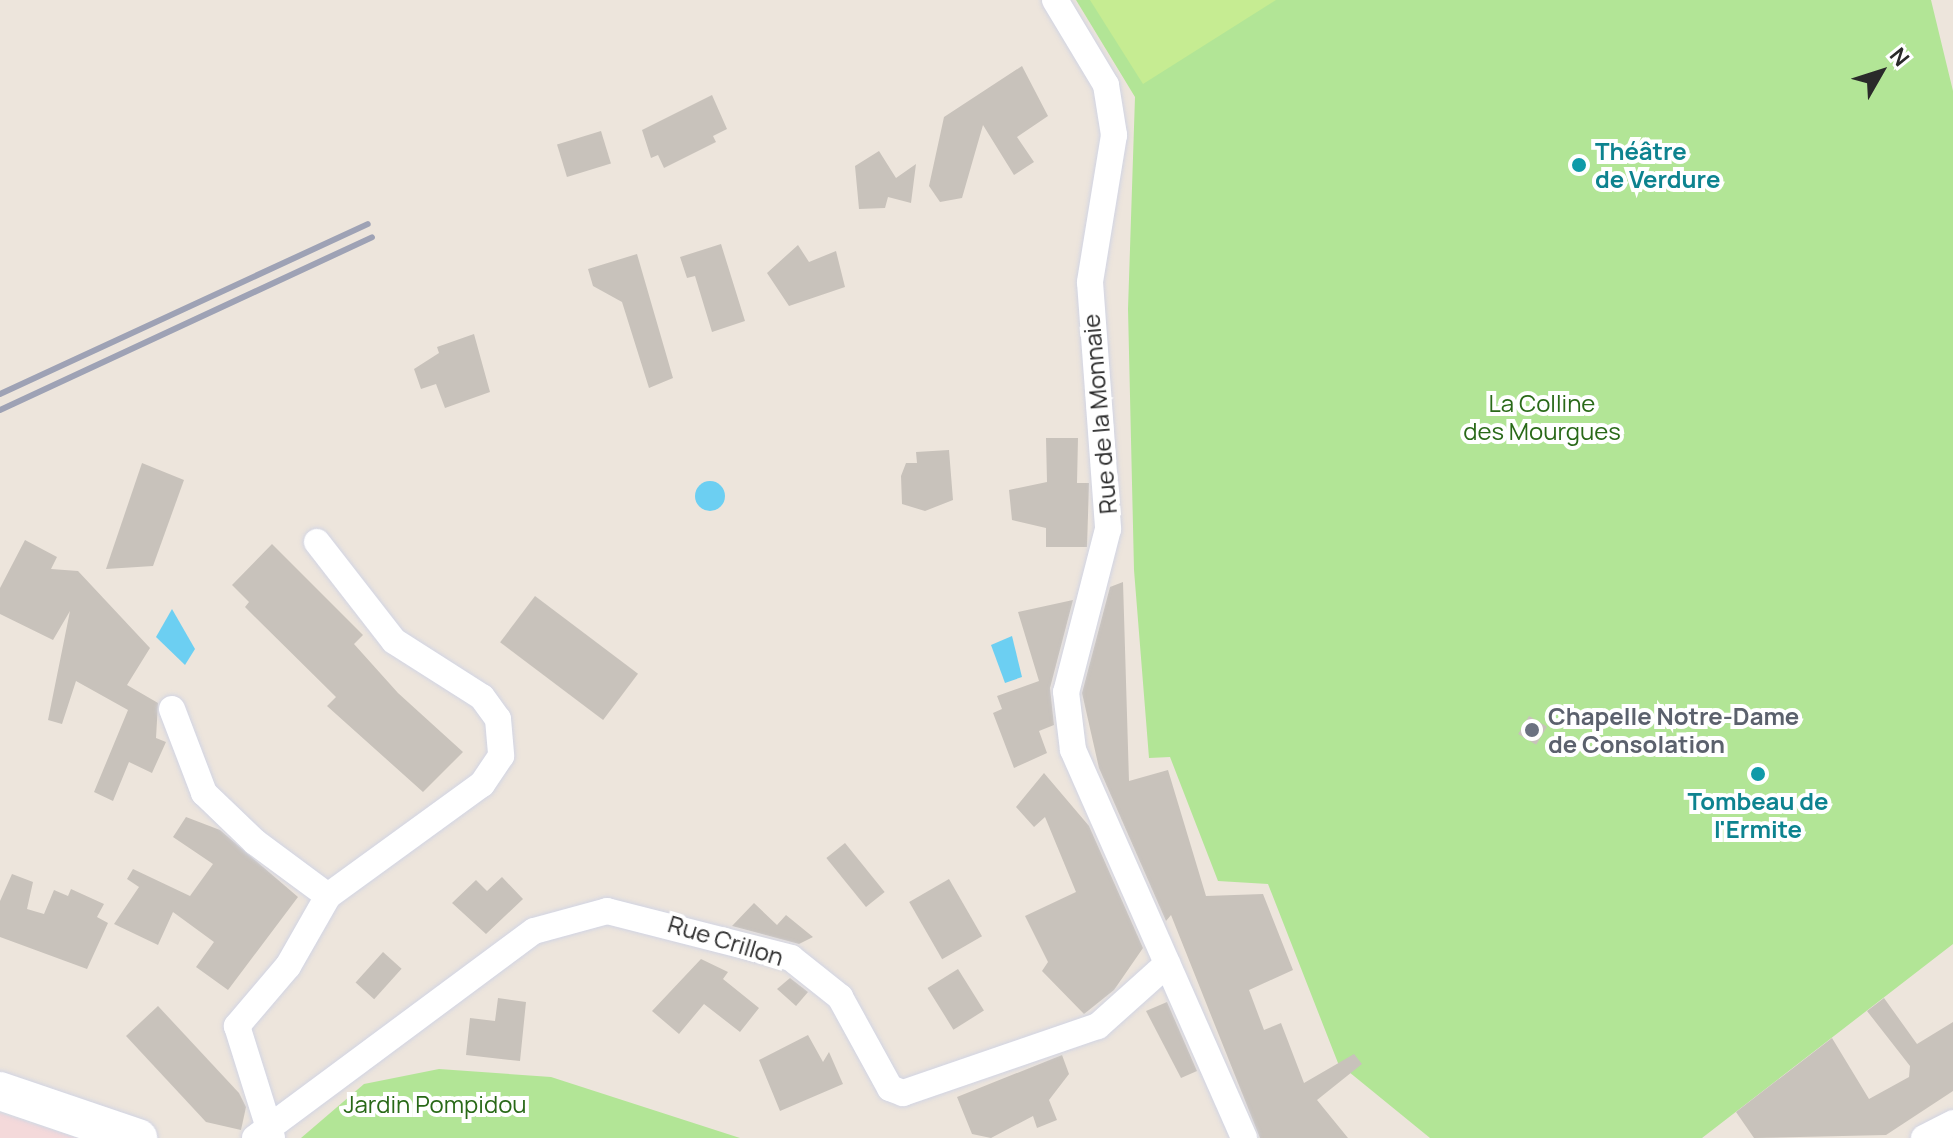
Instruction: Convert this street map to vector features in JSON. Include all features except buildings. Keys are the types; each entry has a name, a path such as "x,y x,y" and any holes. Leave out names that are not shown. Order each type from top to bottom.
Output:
{"main road":[{"path":"0,1091 138,1138"}],"street":[{"name":"Rue de la Monnaie","path":"1055,0 1106,85 1112,109 1090,282 1108,529 1066,692 1069,721 1081,780 1244,1138"},
{"path":"265,1133 237,1026 288,966 328,896 482,784 501,756 498,719 482,697 394,641 317,542"},
{"path":"172,709 204,793 328,896"},
{"name":"Rue Crillon","path":"265,1133 534,931 607,911 791,958 840,997 890,1088 903,1093 1098,1026 1167,964"},
{"path":"1924,1138 1953,1123"}],"shaded area":[{"path":"0,1113 76,1138 0,1138"}],"green space":[{"name":"La Colline des Mourgues","path":"1076,0 1931,0 1953,91 1953,944 1702,1138 1430,1138 1338,1063 1268,884 1218,881 1170,757 1149,758 1134,570 1128,309 1135,97"},
{"path":"1090,0 1276,0 1143,84"},
{"name":"Jardin Pompidou","path":"439,1069 551,1077 740,1138 301,1138 364,1084"}],"water":[{"path":"710,481 716,482 724,490 724,502 716,510 710,511 704,510 696,502 695,496 696,490 704,482"},
{"path":"172,609 195,649 185,665 156,637"},
{"path":"1012,636 1022,677 1005,683 991,645"}],"railway":[{"path":"0,394 368,224"},
{"path":"0,410 372,237"}],"place":[{"name":"Théâtre de Verdure","path":"1579,165"},
{"name":"Chapelle Notre-Dame de Consolation","path":"1532,730"},
{"name":"Tombeau de l'Ermite","path":"1758,774"}]}
